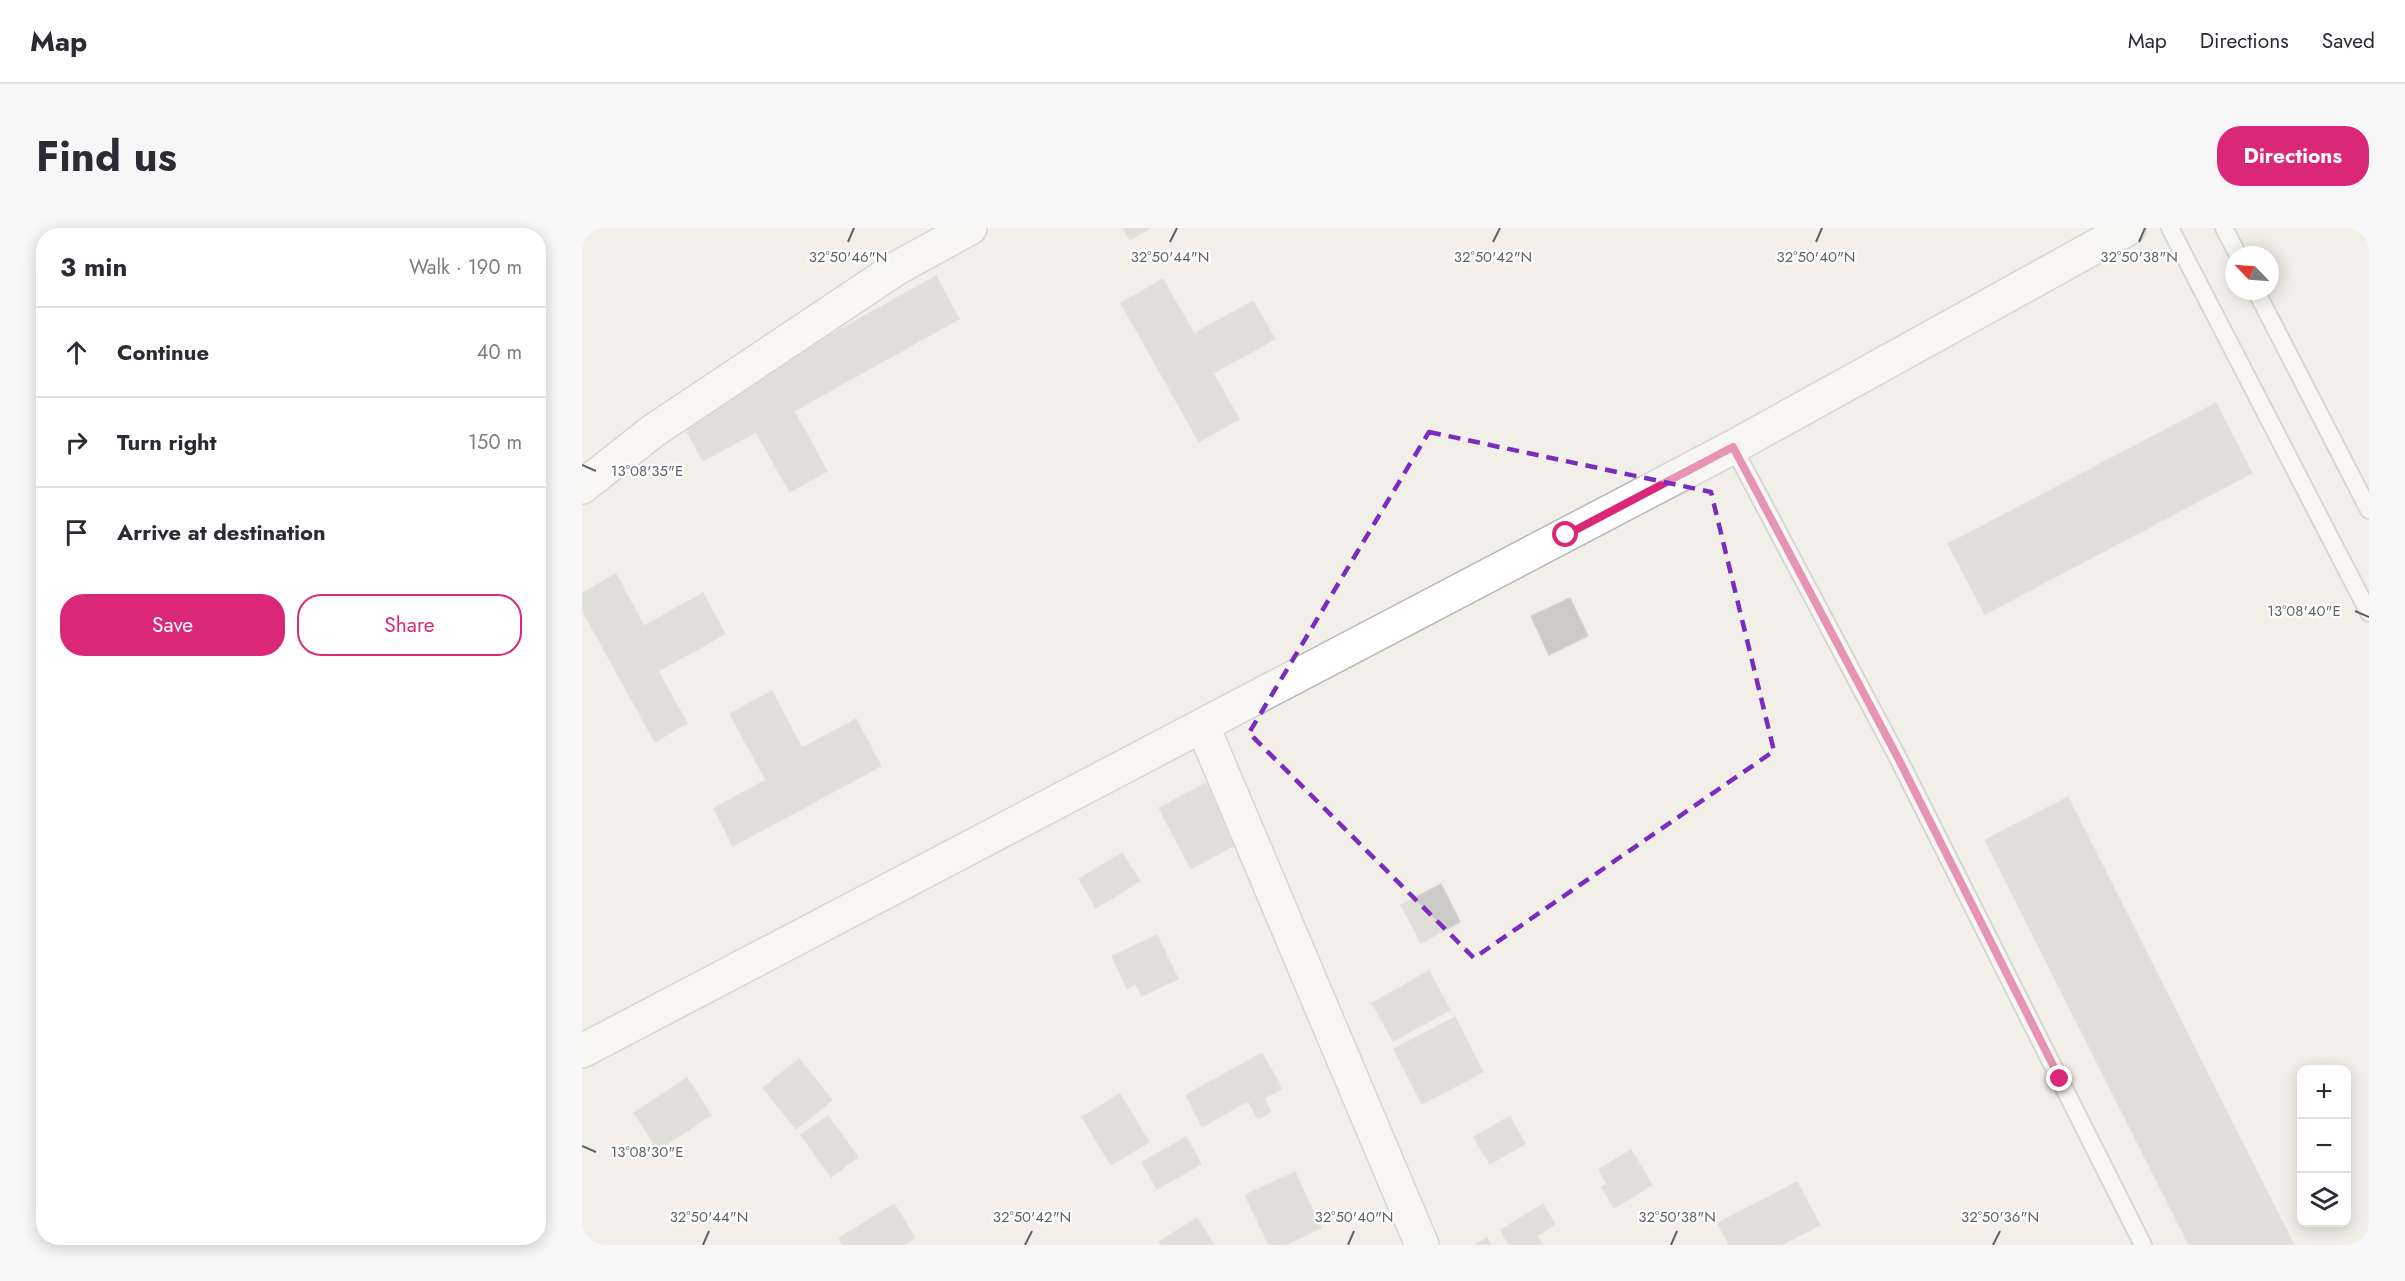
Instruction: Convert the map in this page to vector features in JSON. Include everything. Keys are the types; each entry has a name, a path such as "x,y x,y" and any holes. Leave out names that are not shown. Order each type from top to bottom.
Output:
{"street":[{"path":"582,487 653,431 828,313 897,268 970,228"},
{"path":"582,1052 1733,447 2129,228"},
{"path":"1203,727 1422,1245"}],"lane":[{"path":"2170,228 2369,613"},
{"path":"2224,228 2233,246"},
{"path":"2261,300 2369,510"},
{"path":"1733,447 1898,758 2143,1245"}],"highlighted area":[{"path":"1429,432 1711,492 1774,751 1474,958 1249,733"}],"building":[{"path":"1123,228 1150,228 1130,240"},
{"path":"936,276 959,319 794,411 827,471 790,492 756,432 703,461 680,419"},
{"path":"1163,279 1194,334 1253,301 1275,339 1213,373 1239,419 1199,442 1121,303"},
{"path":"2216,403 2252,473 1985,614 1948,544"},
{"path":"616,574 644,626 703,593 725,634 658,671 687,723 655,742 582,610 582,593"},
{"path":"1570,598 1588,636 1549,655 1531,616"},
{"path":"772,691 802,748 856,719 881,766 733,846 714,808 766,780 730,714"},
{"path":"1206,783 1237,844 1191,869 1159,808"},
{"path":"2068,797 2294,1245 2189,1245 1985,840"},
{"path":"1122,853 1140,881 1096,908 1079,879"},
{"path":"1441,884 1460,922 1421,943 1401,905"},
{"path":"1157,935 1178,979 1142,996 1136,984 1127,989 1112,956"},
{"path":"1429,971 1450,1010 1393,1041 1372,1003"},
{"path":"1455,1017 1483,1072 1422,1104 1394,1049"},
{"path":"1262,1053 1282,1089 1264,1098 1271,1112 1258,1119 1248,1101 1202,1127 1186,1095"},
{"path":"799,1059 832,1100 796,1129 763,1088"},
{"path":"687,1078 711,1115 658,1150 634,1113"},
{"path":"1120,1094 1149,1142 1111,1165 1082,1117"},
{"path":"828,1116 858,1157 831,1177 801,1135"},
{"path":"1510,1116 1525,1144 1490,1164 1474,1137"},
{"path":"1186,1137 1201,1164 1157,1189 1142,1162"},
{"path":"1631,1150 1652,1185 1614,1208 1602,1187 1607,1184 1599,1169"},
{"path":"1295,1172 1321,1228 1285,1245 1269,1245 1245,1195"},
{"path":"1797,1182 1820,1225 1781,1245 1729,1245 1718,1223"},
{"path":"894,1204 915,1238 904,1245 843,1245 839,1238"},
{"path":"1543,1204 1555,1224 1537,1236 1543,1245 1509,1245 1501,1230"},
{"path":"1197,1218 1214,1245 1161,1245 1159,1242"},
{"path":"1487,1238 1491,1245 1475,1245"}],"route":[{"path":"1566,535 1733,447 1898,758 2060,1079"}]}
